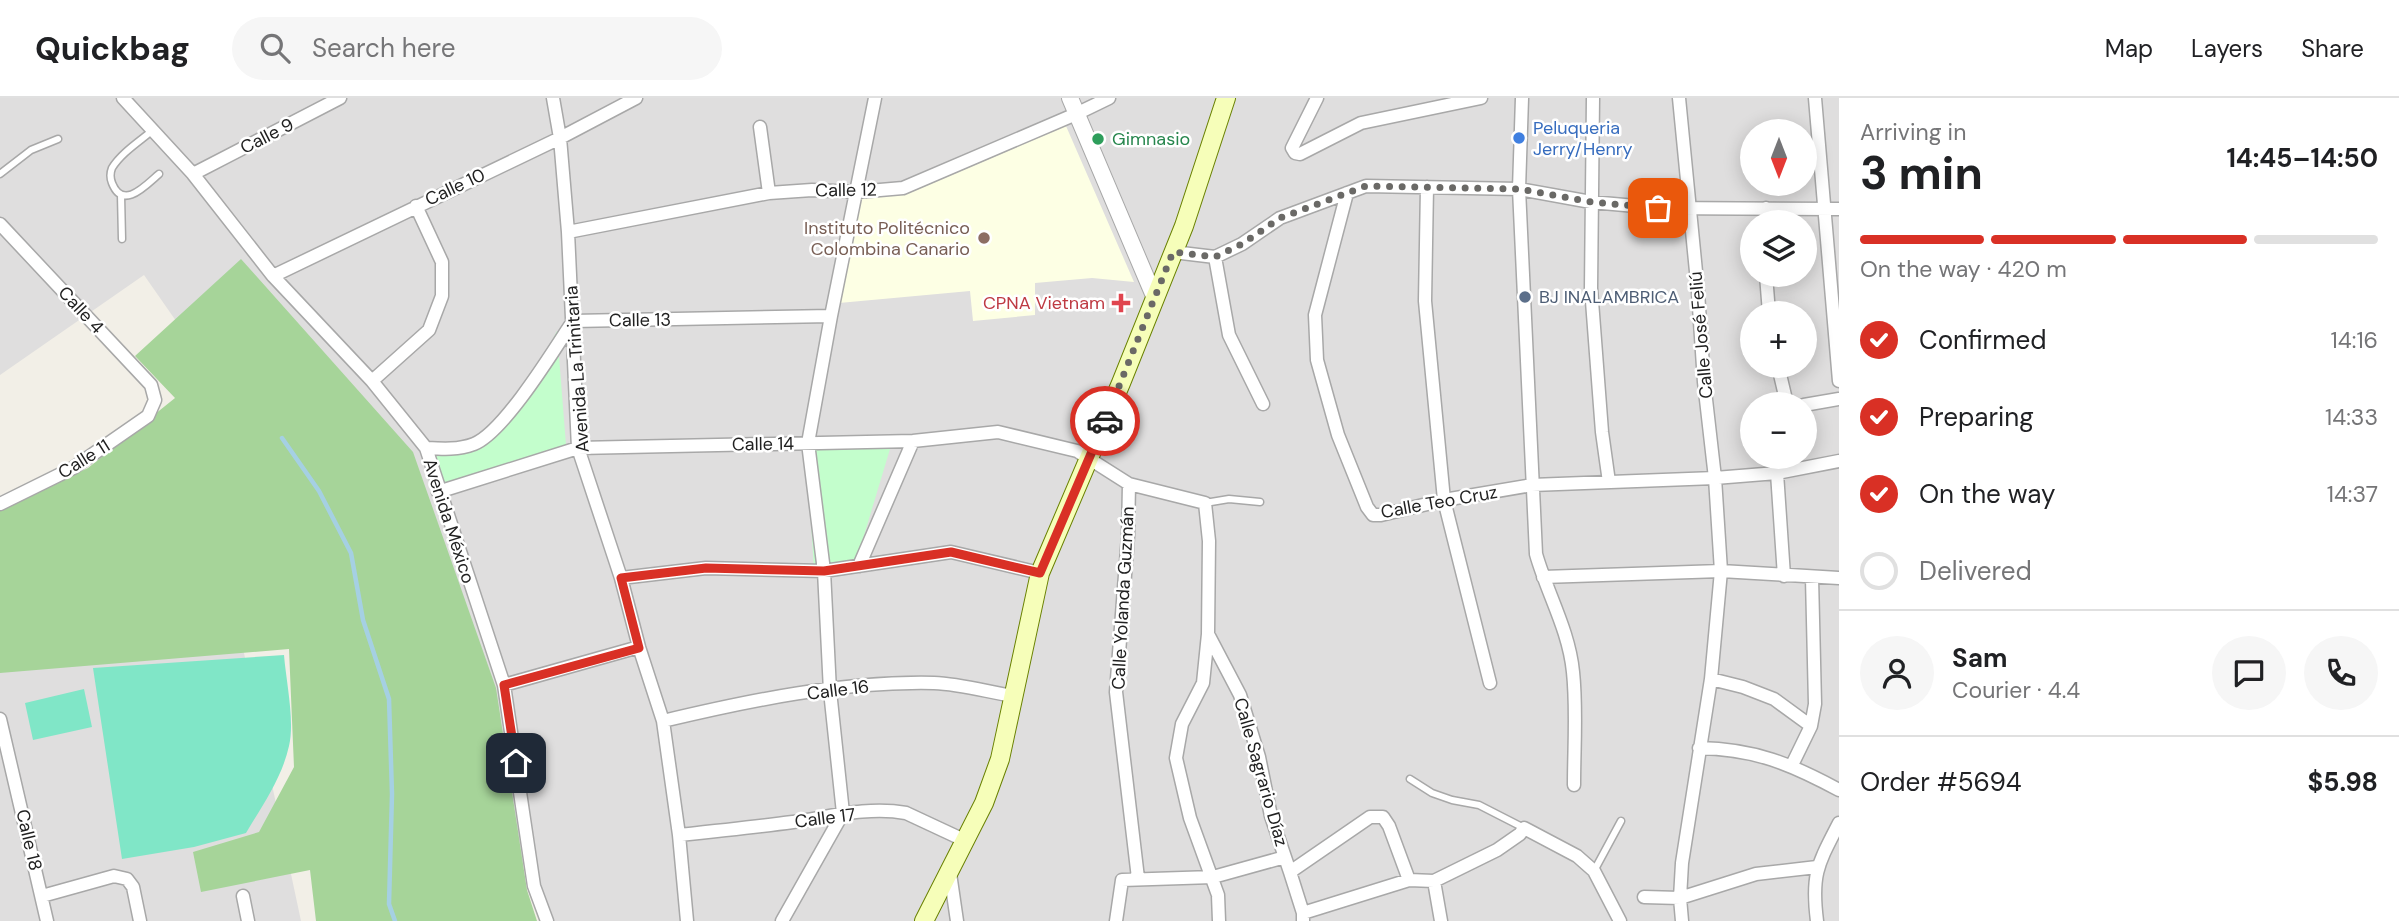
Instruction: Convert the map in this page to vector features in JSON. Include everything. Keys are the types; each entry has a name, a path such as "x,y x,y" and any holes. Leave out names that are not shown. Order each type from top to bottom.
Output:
{"main road":[{"path":"924,921 984,803 1000,759 1040,573 1184,226 1226,98"}],"street":[{"name":"Avenida México","path":"123,98 193,174 273,276 372,381 426,448 504,685 534,886 547,921"},
{"name":"Calle 9","path":"193,174 340,98"},
{"name":"Avenida La Trinitaria","path":"553,98 560,138 568,232 579,448 663,721 679,835 687,921"},
{"name":"Calle 10","path":"273,276 560,138 636,98"},
{"path":"782,921 843,813 830,691 824,571 808,443 875,98"},
{"path":"1070,98 1154,296"},
{"name":"Calle 12","path":"568,232 769,193 903,188 1109,98"},
{"path":"1318,98 1292,148 1294,153 1300,154 1361,123 1435,102 1481,98"},
{"path":"1522,98 1519,189 1536,554 1561,617 1573,671 1574,785"},
{"path":"1593,98 1591,288 1602,432 1609,482"},
{"name":"Calle José Feliú","path":"1679,98 1715,478 1721,571 1711,679 1682,863 1682,921"},
{"path":"1815,98 1839,382"},
{"path":"760,127 769,193"},
{"path":"1173,252 1215,257 1242,244 1280,218 1366,186 1519,189 1591,202 1658,208 1839,209"},
{"path":"1427,187 1426,301 1444,500 1490,683"},
{"name":"Calle Teo Cruz","path":"1347,193 1315,315 1317,360 1338,435 1367,507 1373,515 1532,485 1715,478 1777,473 1839,461"},
{"path":"372,381 429,330 442,296 442,262 416,206"},
{"name":"Calle 4","path":"0,224 151,385 155,400"},
{"path":"1215,257 1229,335 1264,404"},
{"name":"Calle 13","path":"573,321 831,316"},
{"path":"426,448 450,450 477,443 507,416 573,321"},
{"path":"1817,403 1839,399"},
{"name":"Calle 11","path":"0,504 73,468 148,416 155,400"},
{"name":"Calle 14","path":"439,492 579,448 913,441 1006,433 1077,451 1088,460"},
{"path":"859,566 913,441"},
{"path":"1088,460 1129,484 1205,503"},
{"path":"1777,473 1784,576"},
{"name":"Calle Yolanda Guzmán","path":"1129,484 1128,536 1116,692 1138,878"},
{"name":"Calle Sagrario Díaz","path":"1205,503 1209,541 1208,634 1240,695 1259,757 1271,816 1303,917"},
{"path":"621,578 706,568 824,571 959,552 1040,573"},
{"path":"1543,577 1721,571 1839,578"},
{"path":"1792,765 1811,726 1815,704 1812,578"},
{"path":"1208,634 1203,683 1182,724 1176,758 1190,818 1218,895 1219,921"},
{"path":"504,685 639,648"},
{"path":"1711,679 1774,699 1811,726"},
{"name":"Calle 16","path":"663,721 743,702 887,684 937,683 1014,696"},
{"name":"Calle 18","path":"0,719 47,921"},
{"path":"1699,748 1724,748 1792,765 1839,790"},
{"name":"Calle 17","path":"679,835 796,822 843,813 906,813 966,841"},
{"path":"1290,872 1370,817 1376,816 1382,817 1389,826 1409,880"},
{"path":"1817,921 1814,894 1817,867 1839,823"},
{"path":"1303,917 1409,880 1434,881 1497,850 1520,834 1524,828 1577,856 1594,871 1620,921"},
{"path":"1116,921 1122,880 1213,877 1285,857"},
{"path":"1644,897 1680,898 1756,874 1817,867"},
{"path":"950,873 957,921"},
{"path":"42,896 114,876 127,879 133,887 140,921"},
{"path":"1434,881 1441,921"},
{"path":"243,896 248,921"}],"lane":[{"path":"122,239 121,195 113,186 111,170 153,130"},
{"path":"0,174 31,149 58,139"},
{"path":"121,195 133,195 159,174"},
{"path":"1205,503 1229,499 1260,502"},
{"path":"1410,779 1432,793 1479,806 1524,828"},
{"path":"1594,871 1621,821"}],"shaded area":[{"path":"0,98 1839,98 1839,921 542,921 494,777 144,275 0,375"},
{"name":"Instituto Politécnico Colombina Canario","path":"1066,126 1134,282 1092,278 1035,283 1035,315 973,321 970,291 839,303 860,198 909,193"},
{"path":"221,545 301,921 0,921 0,611"}],"green space":[{"path":"241,259 413,452 496,688 527,890 537,921 316,921 310,870 201,892 193,852 259,832 294,767 289,649 0,673 0,509 88,468 175,398 135,356"},
{"path":"557,331 566,445 439,486 422,451 450,453 510,419"},
{"path":"806,449 890,449 856,562 814,569"},
{"path":"284,655 291,713 289,746 277,780 246,833 194,847 122,859 93,668"},
{"path":"84,689 92,727 33,740 25,703"}],"waterway":[{"path":"282,438 319,491 351,553 363,620 389,699 392,794 389,904 395,921"}],"way so far":[{"path":"1105,421 1173,252 1215,257 1242,244 1280,218 1366,186 1519,189 1591,202 1658,208"}],"place":[{"name":"Peluqueria Jerry/Henry","path":"1519,138"},
{"name":"Gimnasio","path":"1098,139"},
{"name":"Instituto Politécnico Colombina Canario","path":"984,238"},
{"name":"BJ INALAMBRICA","path":"1525,297"},
{"name":"CPNA Vietnam","path":"1121,303"}],"route":[{"path":"516,763 504,685 639,648 621,578 706,568 824,571 951,552 1040,573 1105,421"}]}
